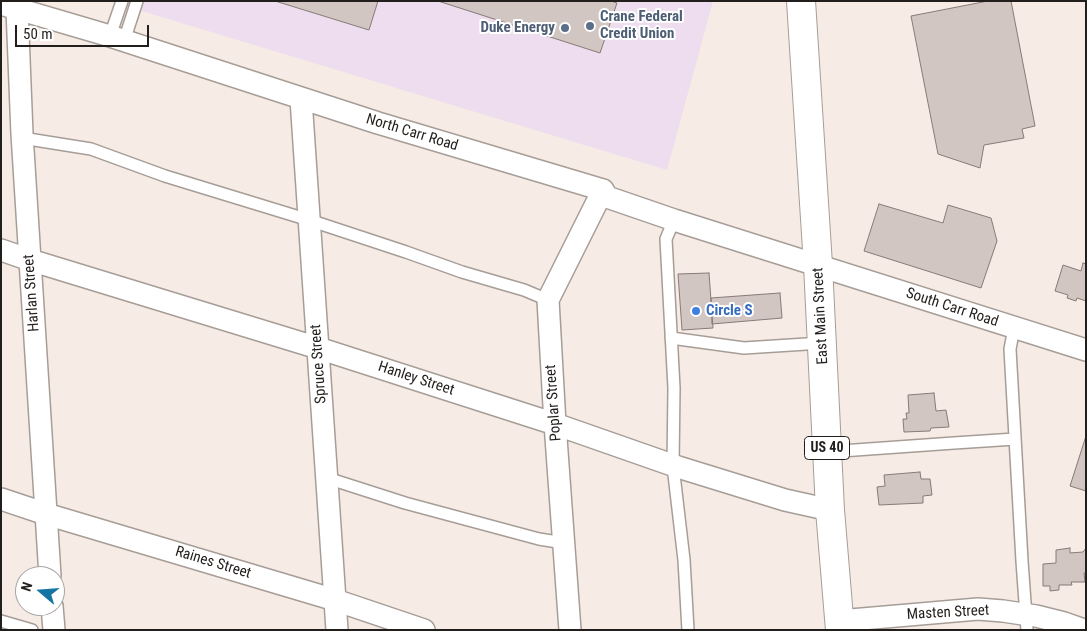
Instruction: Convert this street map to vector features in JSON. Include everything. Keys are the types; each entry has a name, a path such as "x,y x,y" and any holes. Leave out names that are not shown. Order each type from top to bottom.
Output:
{"main road":[{"name":"East Main Street","path":"801,1 818,266 830,510 840,626"}],"street":[{"name":"North Carr Road","path":"9,7 117,39 378,124 603,190 607,197 818,266"},
{"name":"Harlan Street","path":"9,7 22,138 49,566"},
{"name":"Spruce Street","path":"300,99 337,630"},
{"name":"Poplar Street","path":"570,630 548,300 603,190"},
{"name":"Hanley Street","path":"1,250 555,424 674,466 785,500 830,510"},
{"name":"South Carr Road","path":"818,266 1086,350"},
{"name":"Raines Street","path":"1,499 335,600 424,630"},
{"name":"Masten Street","path":"840,626 978,609 1004,611 1027,622 1064,623 1084,630"},
{"path":"53,616 54,630"}],"lane":[{"path":"117,39 122,1"},
{"path":"117,39 137,1"},
{"path":"22,138 91,149 165,176 309,220 462,272 524,290 548,300"},
{"path":"674,220 666,239 674,388 674,466 684,560 688,630"},
{"path":"1014,328 1010,349 1027,622"},
{"path":"671,338 744,348 822,342"},
{"path":"827,452 1015,440"},
{"path":"327,478 414,506 539,539 564,543"},
{"path":"1,620 32,630"}],"shaded area":[{"name":"Duke Energy","path":"109,1 713,1 667,170"}],"building":[{"path":"275,1 378,1 369,30"},
{"name":"Duke Energy","path":"438,1 611,1 617,3 600,53"},
{"path":"988,1 1011,1 1035,126 1022,129 1024,138 984,145 980,168 938,154 911,16"},
{"path":"879,204 943,223 948,205 991,218 997,241 981,288 864,251"},
{"path":"1083,263 1086,264 1086,301 1077,298 1076,301 1067,298 1068,295 1055,291 1063,265 1081,271"},
{"name":"Circle S","path":"709,273 713,328 682,330 678,274"},
{"path":"780,293 782,318 712,324 711,298"},
{"path":"934,393 936,411 946,410 949,427 931,428 930,431 904,432 903,419 907,419 906,413 909,413 908,395"},
{"path":"1086,436 1086,491 1070,486"},
{"path":"920,472 921,479 930,479 932,495 923,496 923,503 879,505 877,487 885,486 884,475"},
{"path":"1070,548 1070,553 1083,552 1086,548 1085,582 1071,582 1072,585 1059,585 1059,590 1050,591 1050,586 1043,586 1043,564 1056,563 1056,550"}],"place":[{"name":"Crane Federal Credit Union","path":"590,26"},
{"name":"Duke Energy","path":"565,28"},
{"name":"Circle S","path":"696,311"}]}
